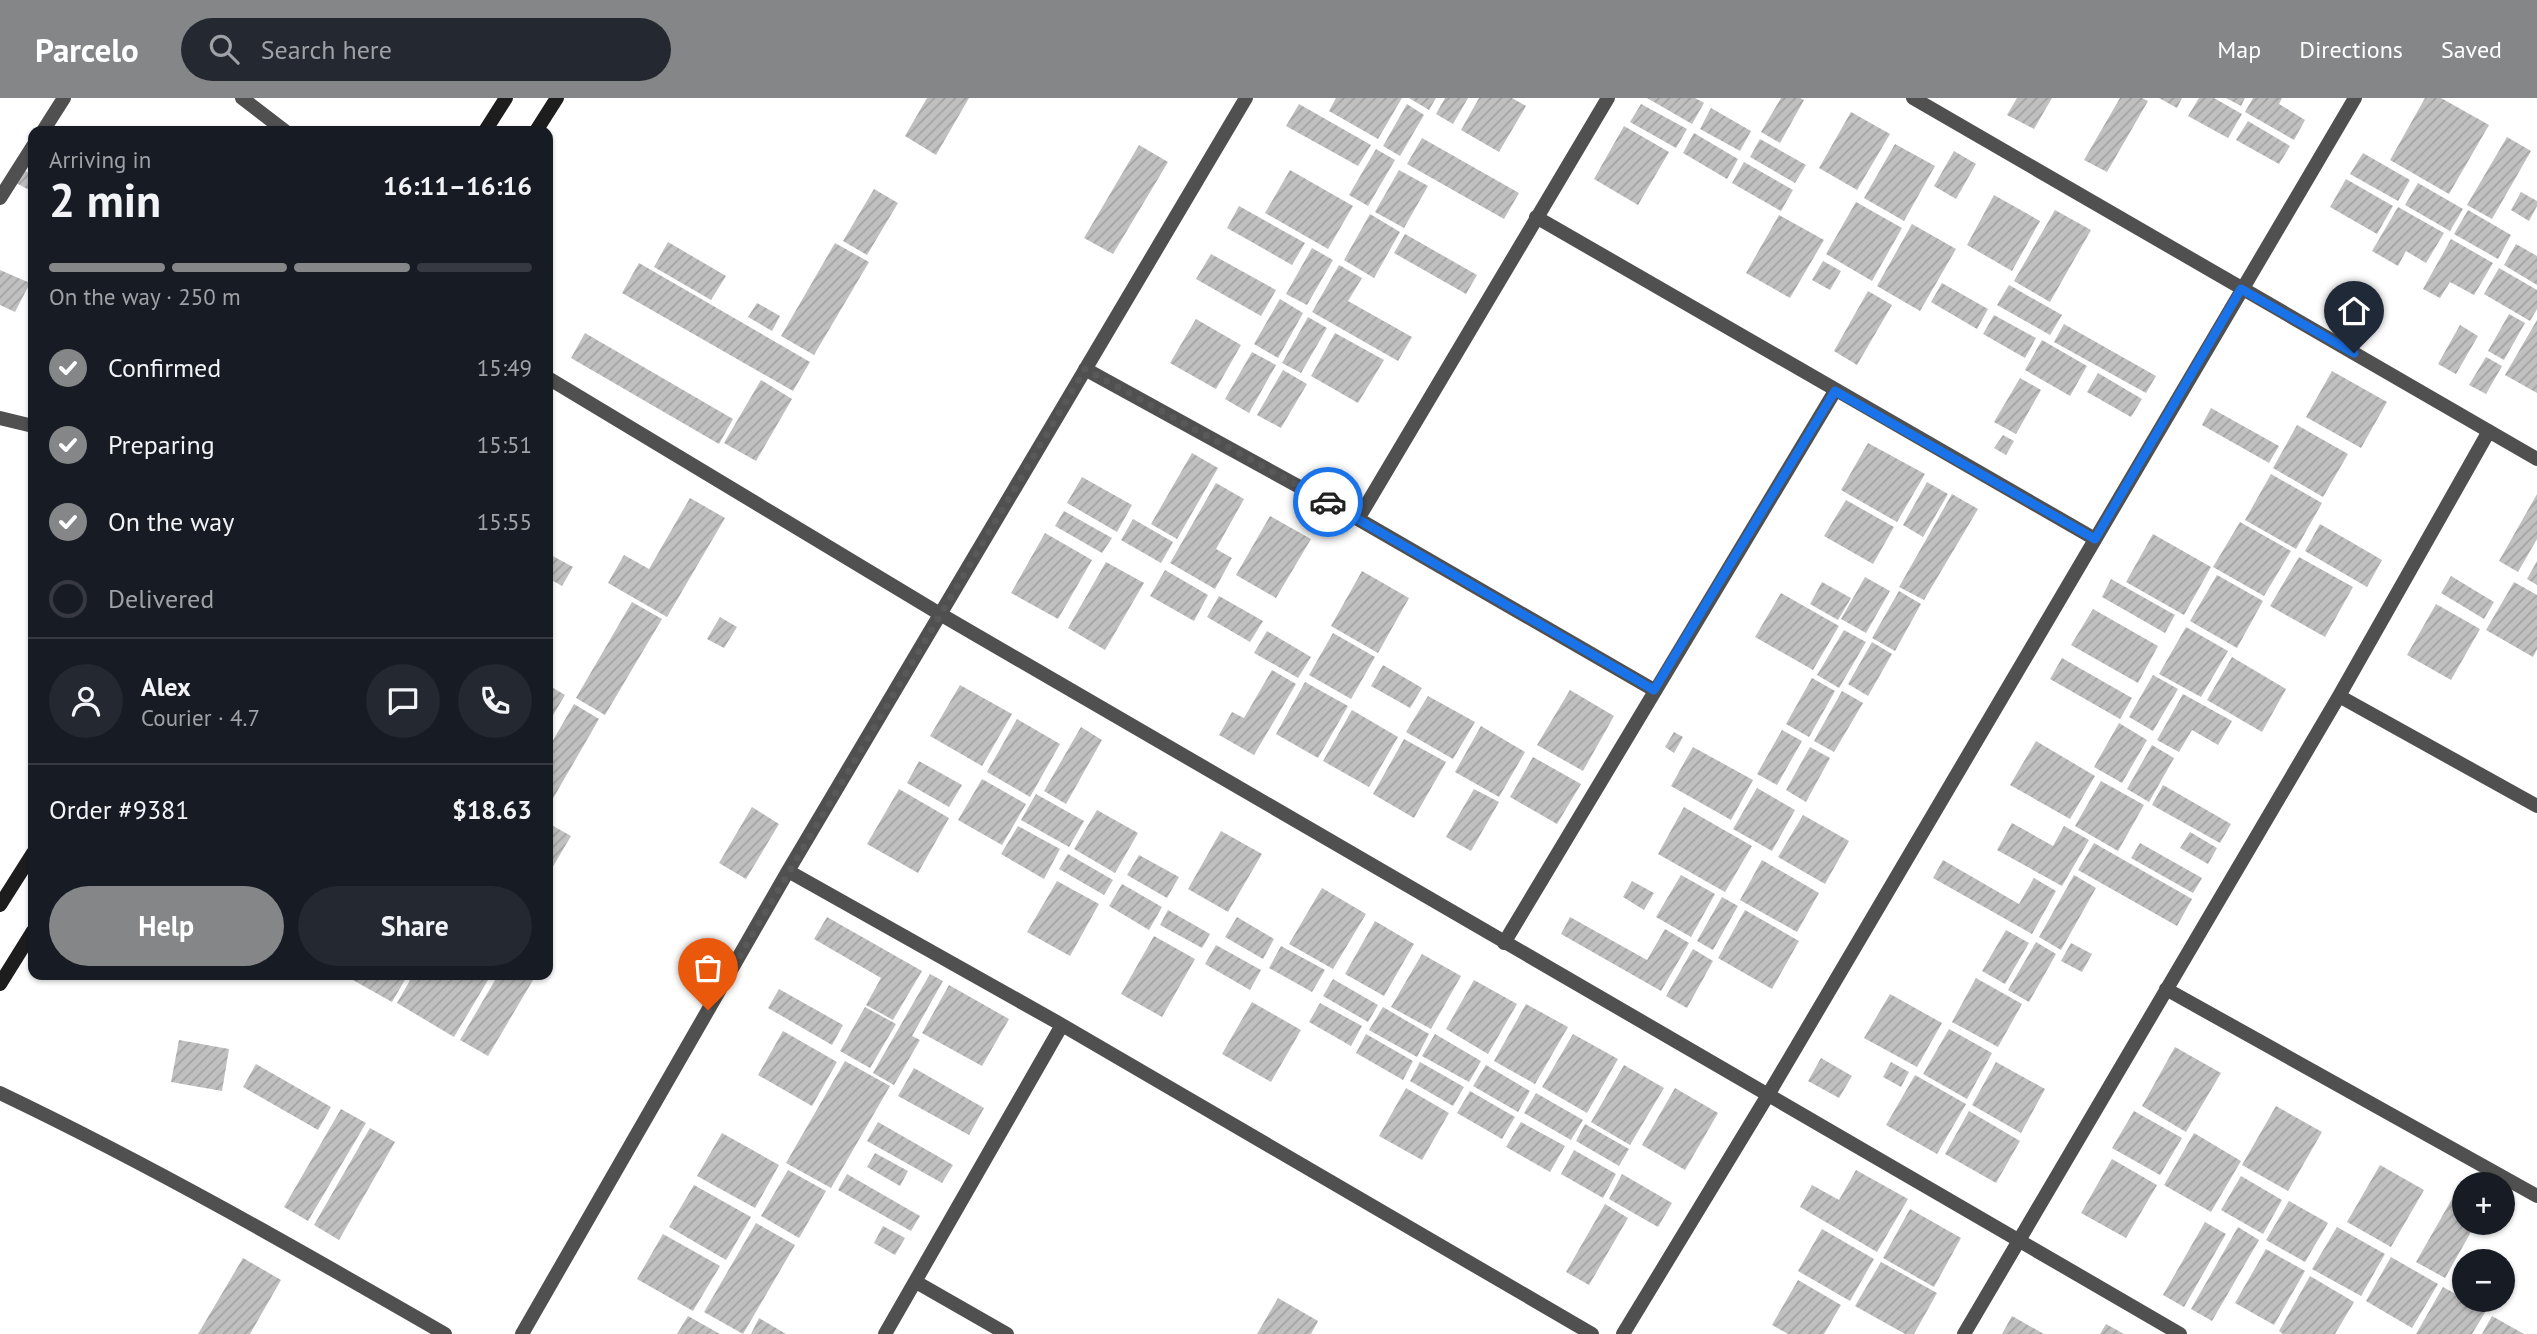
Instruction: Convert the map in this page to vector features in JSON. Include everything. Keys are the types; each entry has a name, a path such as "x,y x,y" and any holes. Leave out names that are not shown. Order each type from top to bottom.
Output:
{"main road":[{"path":"488,126 506,98"},
{"path":"539,126 557,98"},
{"path":"0,905 28,861"},
{"path":"0,984 28,939"}],"street":[{"path":"46,126 64,98"},
{"path":"242,98 278,126"},
{"path":"522,1334 788,871 1246,98"},
{"path":"1358,519 1608,98"},
{"path":"1913,98 2537,459"},
{"path":"1623,1334 1768,1095 2355,98"},
{"path":"0,198 28,154"},
{"path":"1536,218 2095,539"},
{"path":"1085,369 1358,519 1654,690"},
{"path":"553,381 940,614 2180,1334"},
{"path":"1504,943 1835,391"},
{"path":"0,418 28,425"},
{"path":"1964,1334 2339,695 2489,431"},
{"path":"2339,695 2537,806"},
{"path":"788,871 1062,1026 1592,1334"},
{"path":"2166,989 2537,1196"},
{"path":"886,1334 1062,1026"},
{"path":"0,1094 108,1146 298,1249 445,1334"},
{"path":"916,1282 1007,1334"}],"building":[{"path":"927,98 969,98 936,155 905,136"},
{"path":"1336,98 1402,98 1378,139 1329,111"},
{"path":"1409,98 1436,98 1429,110"},
{"path":"1445,98 1468,98 1453,124 1436,114"},
{"path":"1479,98 1512,98 1526,106 1499,152 1461,130"},
{"path":"1647,98 1695,98 1704,103 1692,124"},
{"path":"1781,98 1804,100 1780,143 1761,132"},
{"path":"2017,98 2052,98 2034,129 2007,115"},
{"path":"2120,98 2142,98 2148,101 2107,172 2084,160"},
{"path":"2159,98 2182,98 2177,108"},
{"path":"2199,98 2214,98 2242,114 2228,138 2188,116"},
{"path":"2226,98 2245,98 2241,106"},
{"path":"2253,98 2282,98 2279,104 2305,120 2294,140 2245,112"},
{"path":"2425,98 2441,98 2489,125 2449,194 2390,160"},
{"path":"1299,104 1371,145 1358,166 1286,126"},
{"path":"1407,104 1424,115 1400,156 1383,146"},
{"path":"1641,104 1687,129 1676,148 1630,122"},
{"path":"1711,108 1751,131 1740,151 1700,129"},
{"path":"1851,112 1890,134 1857,190 1819,168"},
{"path":"2248,121 2290,146 2279,164 2236,140"},
{"path":"1624,126 1669,152 1638,205 1594,179"},
{"path":"1694,133 1738,159 1727,179 1683,153"},
{"path":"2507,137 2531,151 2492,219 2467,205"},
{"path":"1422,138 1519,193 1504,219 1407,164"},
{"path":"1760,139 1806,165 1795,183 1750,157"},
{"path":"1895,144 1935,166 1904,221 1864,198"},
{"path":"1139,145 1168,162 1113,254 1084,238"},
{"path":"1376,149 1395,160 1368,206 1349,195"},
{"path":"1954,151 1976,164 1956,199 1934,186"},
{"path":"2363,153 2410,180 2398,201 2350,174"},
{"path":"1744,162 1793,190 1781,211 1732,183"},
{"path":"19,168 28,172 28,189 12,181"},
{"path":"1290,170 1353,206 1328,249 1265,213"},
{"path":"1399,170 1428,186 1404,228 1375,212"},
{"path":"2346,179 2393,206 2377,234 2330,207"},
{"path":"2418,183 2463,209 2450,231 2405,205"},
{"path":"874,189 898,203 867,255 843,241"},
{"path":"2521,192 2537,201 2529,221 2511,210"},
{"path":"1994,195 2040,221 2012,271 1967,245"},
{"path":"1856,202 1902,228 1872,281 1826,254"},
{"path":"1239,206 1305,243 1292,265 1227,228"},
{"path":"2398,207 2444,233 2426,263 2406,251 2398,266 2372,251"},
{"path":"2055,210 2091,230 2050,302 2014,281"},
{"path":"2468,210 2511,235 2498,259 2454,234"},
{"path":"1370,214 1400,232 1374,278 1344,260"},
{"path":"1779,215 1824,240 1790,298 1746,273"},
{"path":"1912,224 1956,249 1920,311 1877,286"},
{"path":"1405,234 1477,275 1466,294 1394,253"},
{"path":"2451,239 2493,263 2474,295 2450,282 2440,298 2423,289"},
{"path":"668,242 726,276 711,300 654,267"},
{"path":"835,243 869,262 814,355 781,336"},
{"path":"2516,244 2537,256 2537,285 2504,265"},
{"path":"1312,248 1333,260 1307,305 1286,294"},
{"path":"1211,254 1276,290 1261,316 1196,279"},
{"path":"1823,261 1841,271 1830,290 1812,280"},
{"path":"639,263 810,362 793,391 622,293"},
{"path":"1339,265 1362,278 1348,301 1412,337 1398,361 1312,312"},
{"path":"2499,268 2537,290 2537,309 2530,321 2484,294"},
{"path":"0,270 28,282 15,312 0,305"},
{"path":"1942,283 1988,309 1977,329 1931,302"},
{"path":"2009,285 2062,315 2050,335 1997,305"},
{"path":"1868,291 1892,305 1857,365 1834,351"},
{"path":"1280,299 1303,313 1278,358 1254,344"},
{"path":"757,303 780,316 772,331 748,317"},
{"path":"2509,314 2525,323 2504,360 2488,351"},
{"path":"1994,315 2036,338 2025,358 1983,334"},
{"path":"1308,317 1327,328 1301,373 1282,363"},
{"path":"1196,319 1241,345 1216,389 1170,363"},
{"path":"2537,320 2537,393 2505,375"},
{"path":"2064,324 2156,376 2146,393 2054,342"},
{"path":"2460,325 2478,336 2456,374 2438,364"},
{"path":"585,333 733,419 719,444 571,358"},
{"path":"1335,333 1384,360 1358,403 1311,376"},
{"path":"2042,340 2087,366 2070,396 2025,370"},
{"path":"1252,352 1276,365 1249,413 1225,399"},
{"path":"2486,357 2502,366 2486,394 2469,385"},
{"path":"1283,370 1307,384 1281,428 1257,415"},
{"path":"2332,371 2387,402 2361,448 2306,417"},
{"path":"2098,373 2142,399 2131,417 2087,392"},
{"path":"2020,378 2041,390 2016,434 1994,422"},
{"path":"761,380 792,399 756,461 724,443"},
{"path":"2211,408 2279,446 2269,463 2202,425"},
{"path":"2297,425 2348,454 2323,497 2273,468"},
{"path":"2003,435 2014,441 2006,455 1994,448"},
{"path":"1868,443 1925,474 1897,522 1841,490"},
{"path":"1192,453 1218,468 1177,539 1151,524"},
{"path":"2271,474 2322,503 2296,549 2245,520"},
{"path":"1082,477 1132,505 1117,532 1067,503"},
{"path":"1927,482 1948,494 1923,537 1903,525"},
{"path":"1216,483 1244,499 1216,549 1232,558 1215,589 1170,563"},
{"path":"1952,494 1978,509 1924,600 1899,587"},
{"path":"2537,494 2537,539 2518,572 2499,561"},
{"path":"690,498 725,518 667,617 608,583 624,555 649,569"},
{"path":"1846,500 1894,527 1873,564 1824,536"},
{"path":"1064,511 1112,538 1102,553 1055,526"},
{"path":"1270,516 1311,539 1276,598 1236,575"},
{"path":"1133,519 1173,542 1161,563 1121,540"},
{"path":"2240,522 2291,551 2264,596 2213,567"},
{"path":"2320,524 2382,560 2367,587 2305,551"},
{"path":"1045,533 1092,560 1058,619 1011,593"},
{"path":"2153,534 2211,567 2184,615 2126,582"},
{"path":"553,556 573,567 562,586 553,581"},
{"path":"2299,557 2353,587 2325,637 2270,606"},
{"path":"2537,561 2537,585 2527,579"},
{"path":"1106,562 1144,583 1105,650 1068,628"},
{"path":"1165,570 1208,595 1194,621 1150,596"},
{"path":"1362,571 1409,598 1378,653 1331,626"},
{"path":"2217,575 2263,601 2237,648 2190,621"},
{"path":"2451,576 2494,602 2484,619 2441,593"},
{"path":"1865,577 1890,591 1866,633 1841,619"},
{"path":"2111,579 2175,615 2165,633 2102,597"},
{"path":"1822,582 1851,598 1838,620 1810,604"},
{"path":"2514,582 2537,595 2537,649 2533,657 2486,630"},
{"path":"1899,591 1921,604 1895,651 1872,638"},
{"path":"1781,593 1839,626 1813,670 1755,637"},
{"path":"1219,596 1263,621 1250,642 1207,617"},
{"path":"632,602 662,619 605,715 576,698"},
{"path":"2436,604 2480,629 2451,680 2407,655"},
{"path":"2093,609 2158,646 2138,683 2071,645"},
{"path":"720,617 737,627 724,648 707,639"},
{"path":"2186,627 2228,651 2201,697 2159,674"},
{"path":"1844,630 1866,642 1839,688 1817,675"},
{"path":"1267,631 1311,657 1298,678 1254,653"},
{"path":"1333,633 1375,657 1351,699 1309,675"},
{"path":"1872,642 1892,654 1868,696 1848,684"},
{"path":"2232,657 2286,689 2262,732 2207,700"},
{"path":"2062,658 2132,698 2120,719 2050,679"},
{"path":"1383,665 1422,688 1410,708 1371,686"},
{"path":"1272,670 1296,684 1254,755 1219,735 1232,712 1244,718"},
{"path":"2153,675 2178,689 2153,731 2129,717"},
{"path":"1812,678 1835,691 1809,737 1786,724"},
{"path":"1305,682 1348,706 1318,758 1276,734"},
{"path":"960,685 1012,714 982,766 930,736"},
{"path":"553,688 565,695 553,715"},
{"path":"1570,690 1614,716 1583,771 1537,745"},
{"path":"1842,691 1863,703 1834,752 1814,741"},
{"path":"2183,694 2232,721 2218,745 2192,730 2179,752 2157,740"},
{"path":"1428,696 1475,722 1453,759 1406,732"},
{"path":"574,704 599,719 553,798 553,740"},
{"path":"1352,710 1398,737 1369,787 1323,761"},
{"path":"1017,719 1060,744 1030,797 987,772"},
{"path":"2119,723 2147,740 2122,783 2094,767"},
{"path":"1481,726 1525,752 1499,797 1455,772"},
{"path":"1081,727 1102,740 1066,804 1044,791"},
{"path":"1782,730 1802,741 1777,785 1757,774"},
{"path":"1674,732 1683,737 1674,753 1665,747"},
{"path":"1404,739 1446,762 1414,818 1373,794"},
{"path":"2036,741 2095,776 2070,819 2010,785"},
{"path":"2152,745 2174,758 2149,802 2127,789"},
{"path":"1693,747 1753,780 1731,820 1671,786"},
{"path":"1810,747 1830,758 1806,802 1786,790"},
{"path":"1533,757 1581,784 1557,824 1510,797"},
{"path":"919,761 962,785 949,807 907,783"},
{"path":"982,779 1026,804 1002,845 958,820"},
{"path":"2101,781 2144,805 2118,851 2075,826"},
{"path":"2163,785 2231,824 2220,843 2152,805"},
{"path":"1757,788 1795,810 1772,851 1733,829"},
{"path":"899,789 949,818 918,873 867,844"},
{"path":"1474,789 1499,802 1471,851 1446,837"},
{"path":"1036,794 1084,821 1069,847 1021,820"},
{"path":"752,807 779,824 746,879 719,863"},
{"path":"1684,807 1752,846 1725,892 1658,854"},
{"path":"1097,810 1138,833 1115,873 1074,849"},
{"path":"1803,815 1849,841 1825,884 1778,857"},
{"path":"2012,823 2053,846 2064,826 2089,840 2062,886 1997,850"},
{"path":"553,826 571,836 553,867"},
{"path":"1018,826 1060,849 1044,879 1001,854"},
{"path":"1221,831 1262,854 1228,912 1188,889"},
{"path":"2190,832 2217,848 2208,864 2180,848"},
{"path":"2094,843 2192,899 2177,926 2078,870"},
{"path":"2140,843 2202,878 2193,893 2131,858"},
{"path":"1068,854 1113,880 1104,895 1059,869"},
{"path":"1139,855 1179,877 1167,898 1127,875"},
{"path":"1762,860 1819,893 1797,932 1740,900"},
{"path":"1943,860 2019,904 2034,878 2056,891 2032,934 1933,878"},
{"path":"1681,875 1715,894 1691,937 1656,917"},
{"path":"2074,875 2096,888 2061,950 2039,937"},
{"path":"1057,881 1099,904 1070,956 1027,932"},
{"path":"1632,881 1654,893 1644,910 1623,897"},
{"path":"1122,884 1162,907 1149,930 1109,906"},
{"path":"1322,888 1366,914 1333,969 1289,944"},
{"path":"1722,897 1738,906 1713,950 1697,941"},
{"path":"1168,910 1210,934 1202,948 1160,925"},
{"path":"1745,910 1799,941 1772,989 1718,958"},
{"path":"827,917 922,971 893,1020 866,1005 881,978 814,939"},
{"path":"1237,917 1274,939 1263,959 1225,937"},
{"path":"1570,917 1647,960 1665,929 1689,943 1661,991 1561,934"},
{"path":"1375,921 1414,944 1384,996 1345,974"},
{"path":"2006,930 2029,943 2005,984 1982,971"},
{"path":"1154,936 1195,959 1162,1017 1121,994"},
{"path":"2036,942 2056,954 2029,1002 2008,990"},
{"path":"2071,943 2092,954 2082,972 2061,961"},
{"path":"1216,945 1261,970 1250,990 1205,964"},
{"path":"1281,946 1325,970 1312,992 1269,968"},
{"path":"1693,949 1713,961 1687,1008 1666,996"},
{"path":"1422,954 1461,976 1431,1029 1391,1007"},
{"path":"930,974 943,981 912,1036 920,1040 894,1085 873,1073"},
{"path":"1976,978 2022,1004 1998,1047 1952,1022"},
{"path":"1333,979 1378,1005 1368,1022 1323,996"},
{"path":"353,980 405,980 392,1002"},
{"path":"410,980 488,980 454,1037 397,1003"},
{"path":"495,980 533,980 488,1056 460,1040"},
{"path":"1474,980 1517,1004 1488,1054 1446,1029"},
{"path":"949,985 1009,1019 982,1066 922,1033"},
{"path":"779,989 843,1025 832,1045 768,1008"},
{"path":"1890,994 1942,1023 1917,1067 1864,1038"},
{"path":"1252,1002 1301,1030 1271,1082 1222,1054"},
{"path":"1320,1003 1362,1026 1351,1046 1309,1022"},
{"path":"1526,1004 1568,1027 1535,1084 1494,1061"},
{"path":"865,1007 896,1024 870,1068 840,1051"},
{"path":"1383,1007 1429,1034 1417,1057 1369,1030"},
{"path":"1949,1029 1992,1053 1967,1099 1923,1074"},
{"path":"783,1031 837,1062 812,1106 758,1075"},
{"path":"1366,1034 1413,1061 1403,1080 1356,1053"},
{"path":"1435,1034 1481,1061 1469,1082 1422,1056"},
{"path":"1573,1034 1618,1059 1587,1113 1542,1087"},
{"path":"179,1040 229,1049 222,1091 171,1082"},
{"path":"2175,1047 2221,1073 2186,1132 2142,1106"},
{"path":"1821,1058 1852,1076 1839,1098 1808,1081"},
{"path":"845,1061 890,1086 831,1188 786,1163"},
{"path":"1420,1062 1464,1087 1453,1106 1410,1081"},
{"path":"1891,1062 1909,1072 1901,1087 1883,1077"},
{"path":"1996,1062 2045,1089 2021,1133 1972,1105"},
{"path":"256,1064 331,1107 318,1130 243,1087"},
{"path":"1486,1065 1530,1091 1518,1112 1473,1086"},
{"path":"1624,1065 1664,1088 1630,1145 1591,1122"},
{"path":"914,1068 984,1108 969,1135 898,1096"},
{"path":"1915,1075 1966,1104 1937,1154 1886,1125"},
{"path":"1406,1088 1449,1113 1422,1160 1379,1136"},
{"path":"1675,1088 1718,1113 1685,1170 1642,1145"},
{"path":"1470,1091 1515,1117 1502,1139 1457,1113"},
{"path":"1536,1093 1583,1120 1571,1140 1524,1113"},
{"path":"2276,1106 2322,1132 2288,1191 2242,1165"},
{"path":"341,1109 366,1123 308,1221 284,1207"},
{"path":"1969,1111 2020,1141 1996,1183 1945,1154"},
{"path":"2134,1111 2182,1138 2160,1175 2112,1148"},
{"path":"878,1122 953,1165 942,1183 867,1141"},
{"path":"1521,1122 1565,1146 1550,1172 1506,1147"},
{"path":"1585,1124 1629,1149 1619,1166 1576,1141"},
{"path":"370,1128 395,1142 339,1240 314,1225"},
{"path":"722,1133 779,1165 755,1208 697,1176"},
{"path":"2194,1133 2241,1161 2211,1212 2164,1185"},
{"path":"1574,1150 1616,1174 1603,1198 1561,1174"},
{"path":"875,1153 908,1171 900,1186 867,1167"},
{"path":"2112,1159 2157,1185 2126,1238 2081,1213"},
{"path":"2380,1165 2424,1190 2391,1247 2347,1222"},
{"path":"788,1170 826,1191 799,1238 761,1216"},
{"path":"1856,1170 1908,1199 1877,1252 1800,1207 1812,1185 1839,1200"},
{"path":"847,1174 920,1216 911,1231 838,1190"},
{"path":"1622,1174 1672,1203 1658,1227 1609,1199"},
{"path":"2241,1176 2282,1200 2263,1234 2221,1210"},
{"path":"694,1185 751,1217 726,1260 669,1227"},
{"path":"2452,1199 2452,1235 2469,1235 2461,1249 2452,1249 2452,1266 2445,1278 2416,1262"},
{"path":"2289,1201 2328,1223 2305,1262 2266,1240"},
{"path":"1605,1204 1628,1218 1589,1285 1566,1272"},
{"path":"1910,1209 1961,1238 1934,1287 1883,1258"},
{"path":"2205,1222 2226,1234 2184,1307 2163,1295"},
{"path":"756,1223 795,1245 743,1334 704,1312"},
{"path":"883,1226 905,1238 895,1255 874,1243"},
{"path":"2238,1227 2259,1240 2212,1321 2191,1309"},
{"path":"2337,1227 2385,1254 2361,1296 2312,1269"},
{"path":"1822,1229 1874,1259 1850,1301 1798,1271"},
{"path":"663,1234 720,1266 693,1311 637,1279"},
{"path":"2266,1249 2305,1271 2274,1325 2235,1303"},
{"path":"2391,1257 2438,1284 2412,1328 2366,1301"},
{"path":"243,1258 281,1280 250,1334 198,1334"},
{"path":"1881,1262 1937,1293 1914,1334 1905,1334 1855,1306"},
{"path":"2310,1276 2354,1302 2335,1334 2283,1334 2279,1331"},
{"path":"1798,1280 1841,1305 1824,1334 1788,1334 1772,1325"},
{"path":"2443,1287 2452,1292 2452,1312 2485,1312 2472,1334 2416,1334"},
{"path":"1278,1298 1318,1321 1311,1334 1257,1334"},
{"path":"688,1316 720,1334 677,1334"},
{"path":"2012,1316 2044,1334 2002,1334"},
{"path":"2492,1316 2524,1334 2482,1334"},
{"path":"759,1318 786,1334 751,1334"},
{"path":"2106,1324 2124,1334 2100,1334"}],"way so far":[{"path":"708,1010 1085,369 1328,502"}],"route":[{"path":"1328,502 1654,690 1835,391 2095,539 2241,289 2354,353"}]}
